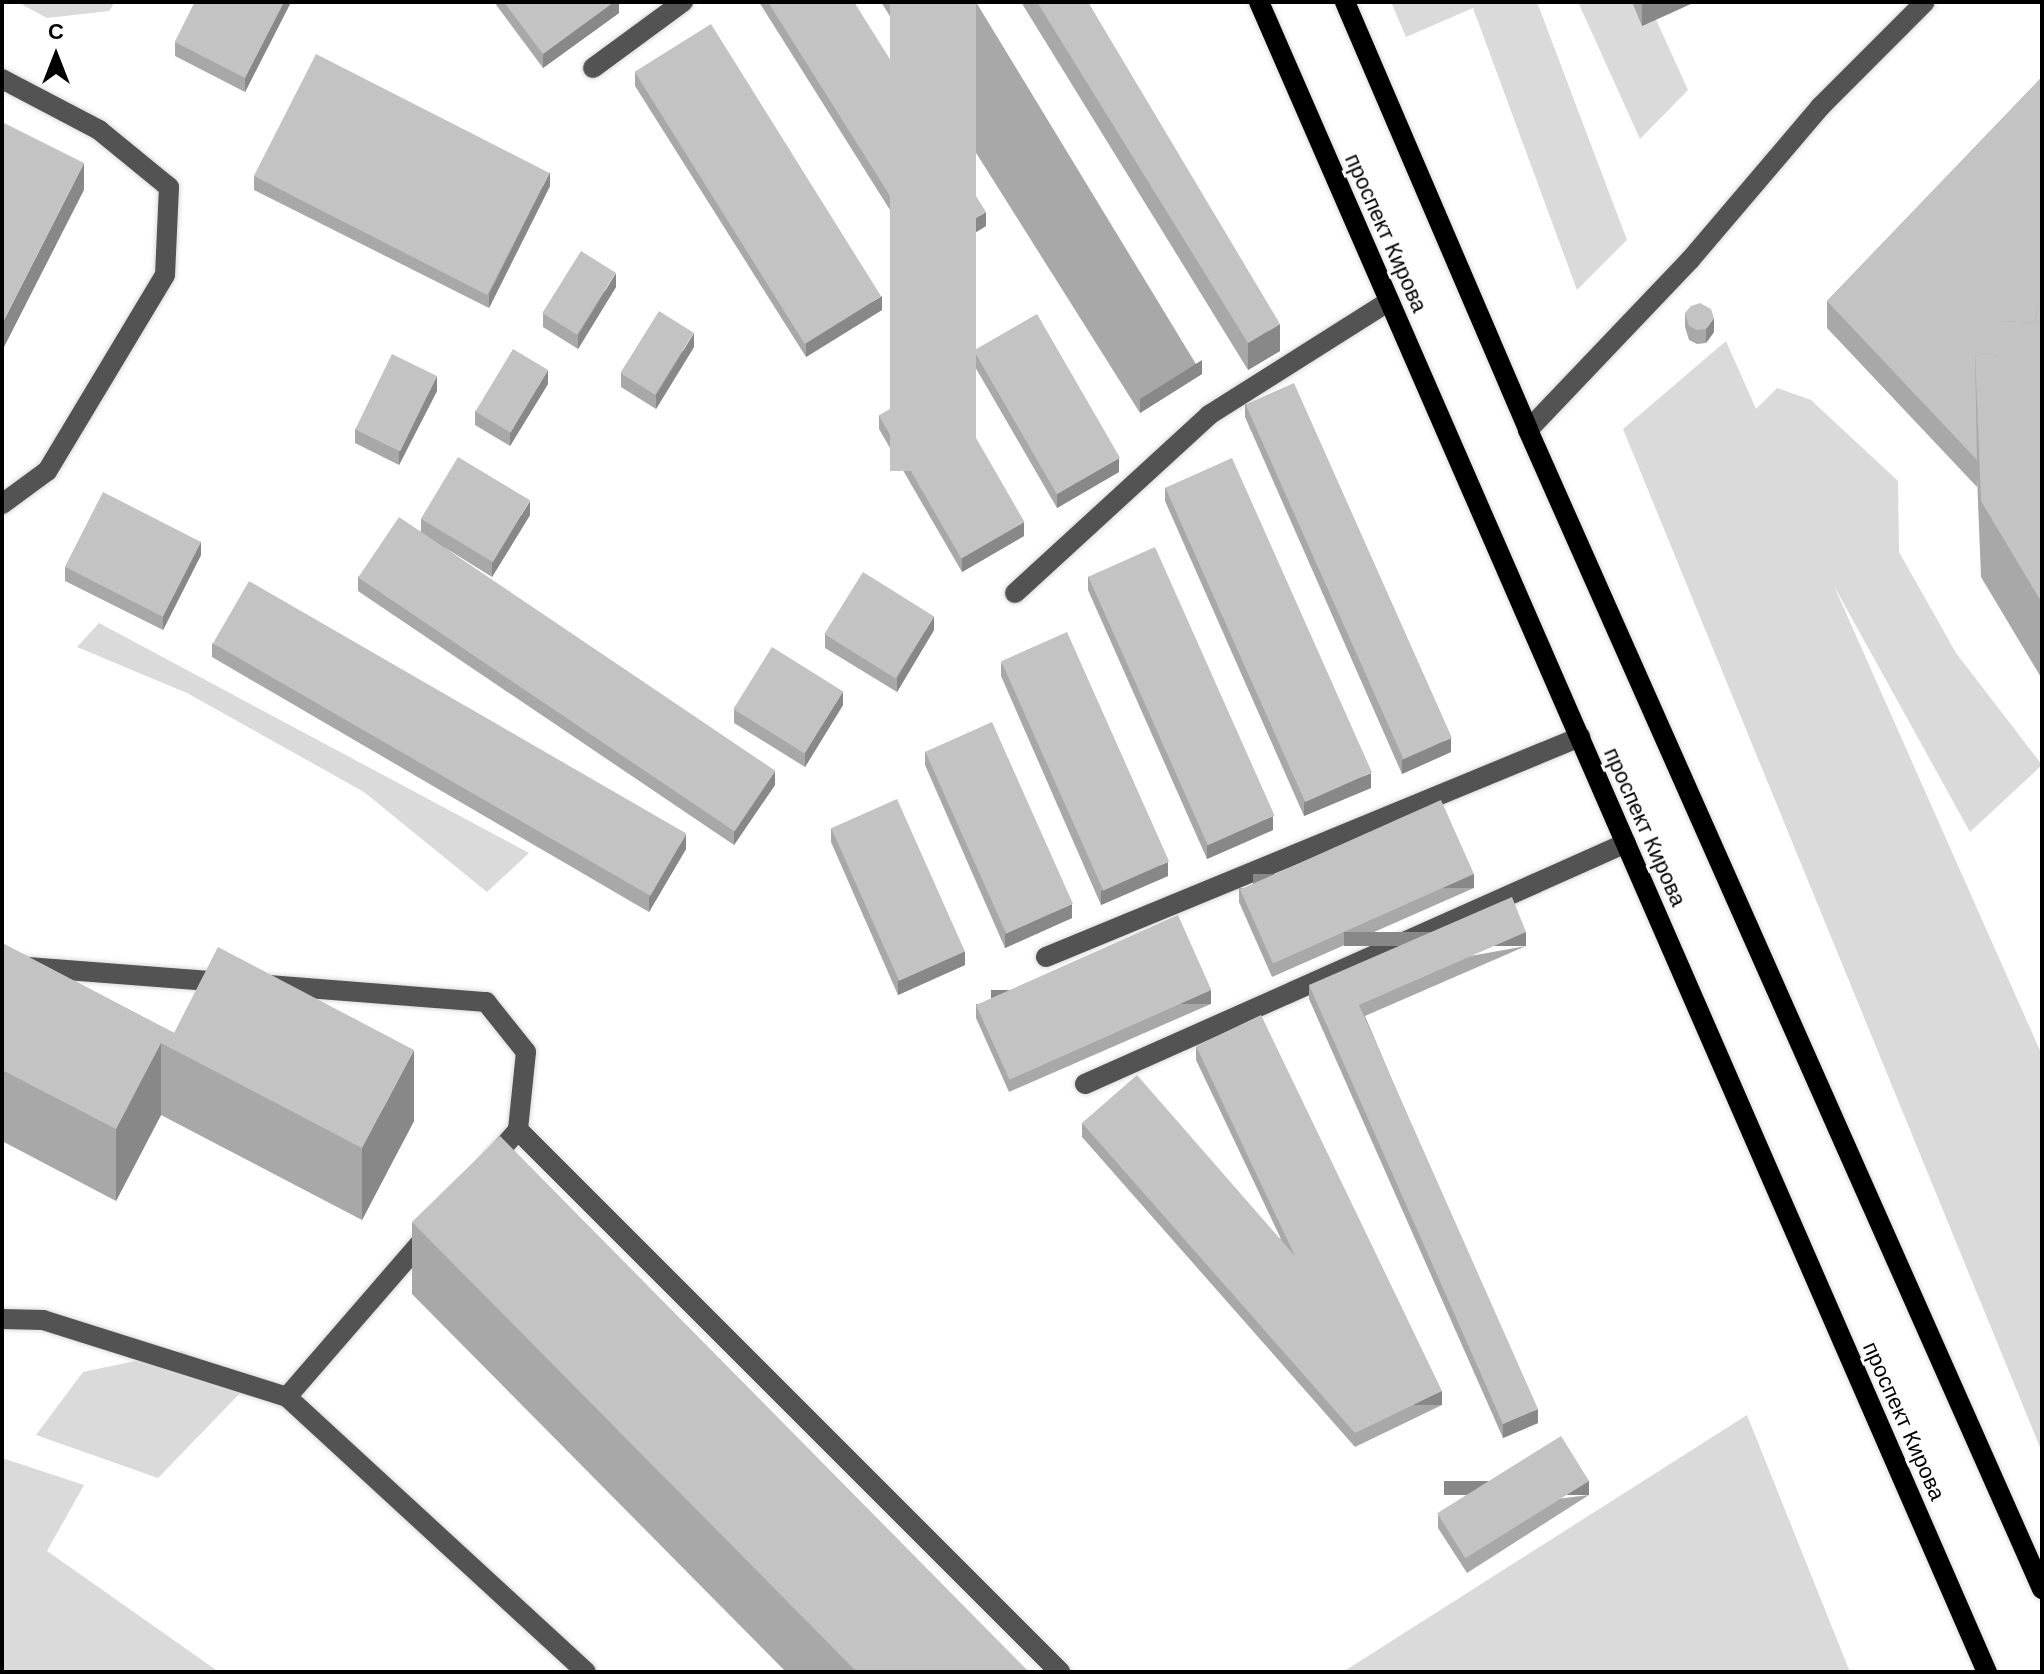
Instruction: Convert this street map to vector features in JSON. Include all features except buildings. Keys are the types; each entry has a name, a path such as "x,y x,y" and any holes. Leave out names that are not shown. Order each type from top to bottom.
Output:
{"main road":[{"name":"проспект Кирова","path":"1259,2 1987,1672"},
{"path":"1345,2 1528,430 2042,1589"}],"street":[{"path":"593,68 683,2"},
{"path":"1528,430 1690,260 1820,107 1925,2"},
{"path":"2,79 99,130 169,187 165,275 47,471 2,504"},
{"path":"1015,593 1209,415 1389,301"},
{"path":"1046,957 1580,737"},
{"path":"1085,1084 1626,843"},
{"path":"2,965 486,1002 526,1052 518,1130 478,1176"},
{"path":"518,1130 1060,1672"},
{"path":"287,1397 438,1222"},
{"path":"2,1319 43,1320 287,1397 586,1672"}],"shaded area":[{"path":"17,2 115,2 109,11 47,18"},
{"path":"1391,2 1537,2 1627,240 1577,290 1473,8 1406,37"},
{"path":"1578,2 1648,2 1688,90 1640,139"},
{"path":"1726,341 1756,409 1777,388 1811,400 1898,481 1899,552 1956,653 2042,765 1970,832 1834,586 2042,1055 2042,1452 1623,429"},
{"path":"99,623 529,853 487,892 364,792 187,693 77,647"},
{"path":"182,1351 245,1388 158,1478 36,1435 83,1372"},
{"path":"1747,1415 1850,1672 1346,1670"},
{"path":"2,1458 84,1485 47,1551 219,1672 2,1672"}]}
